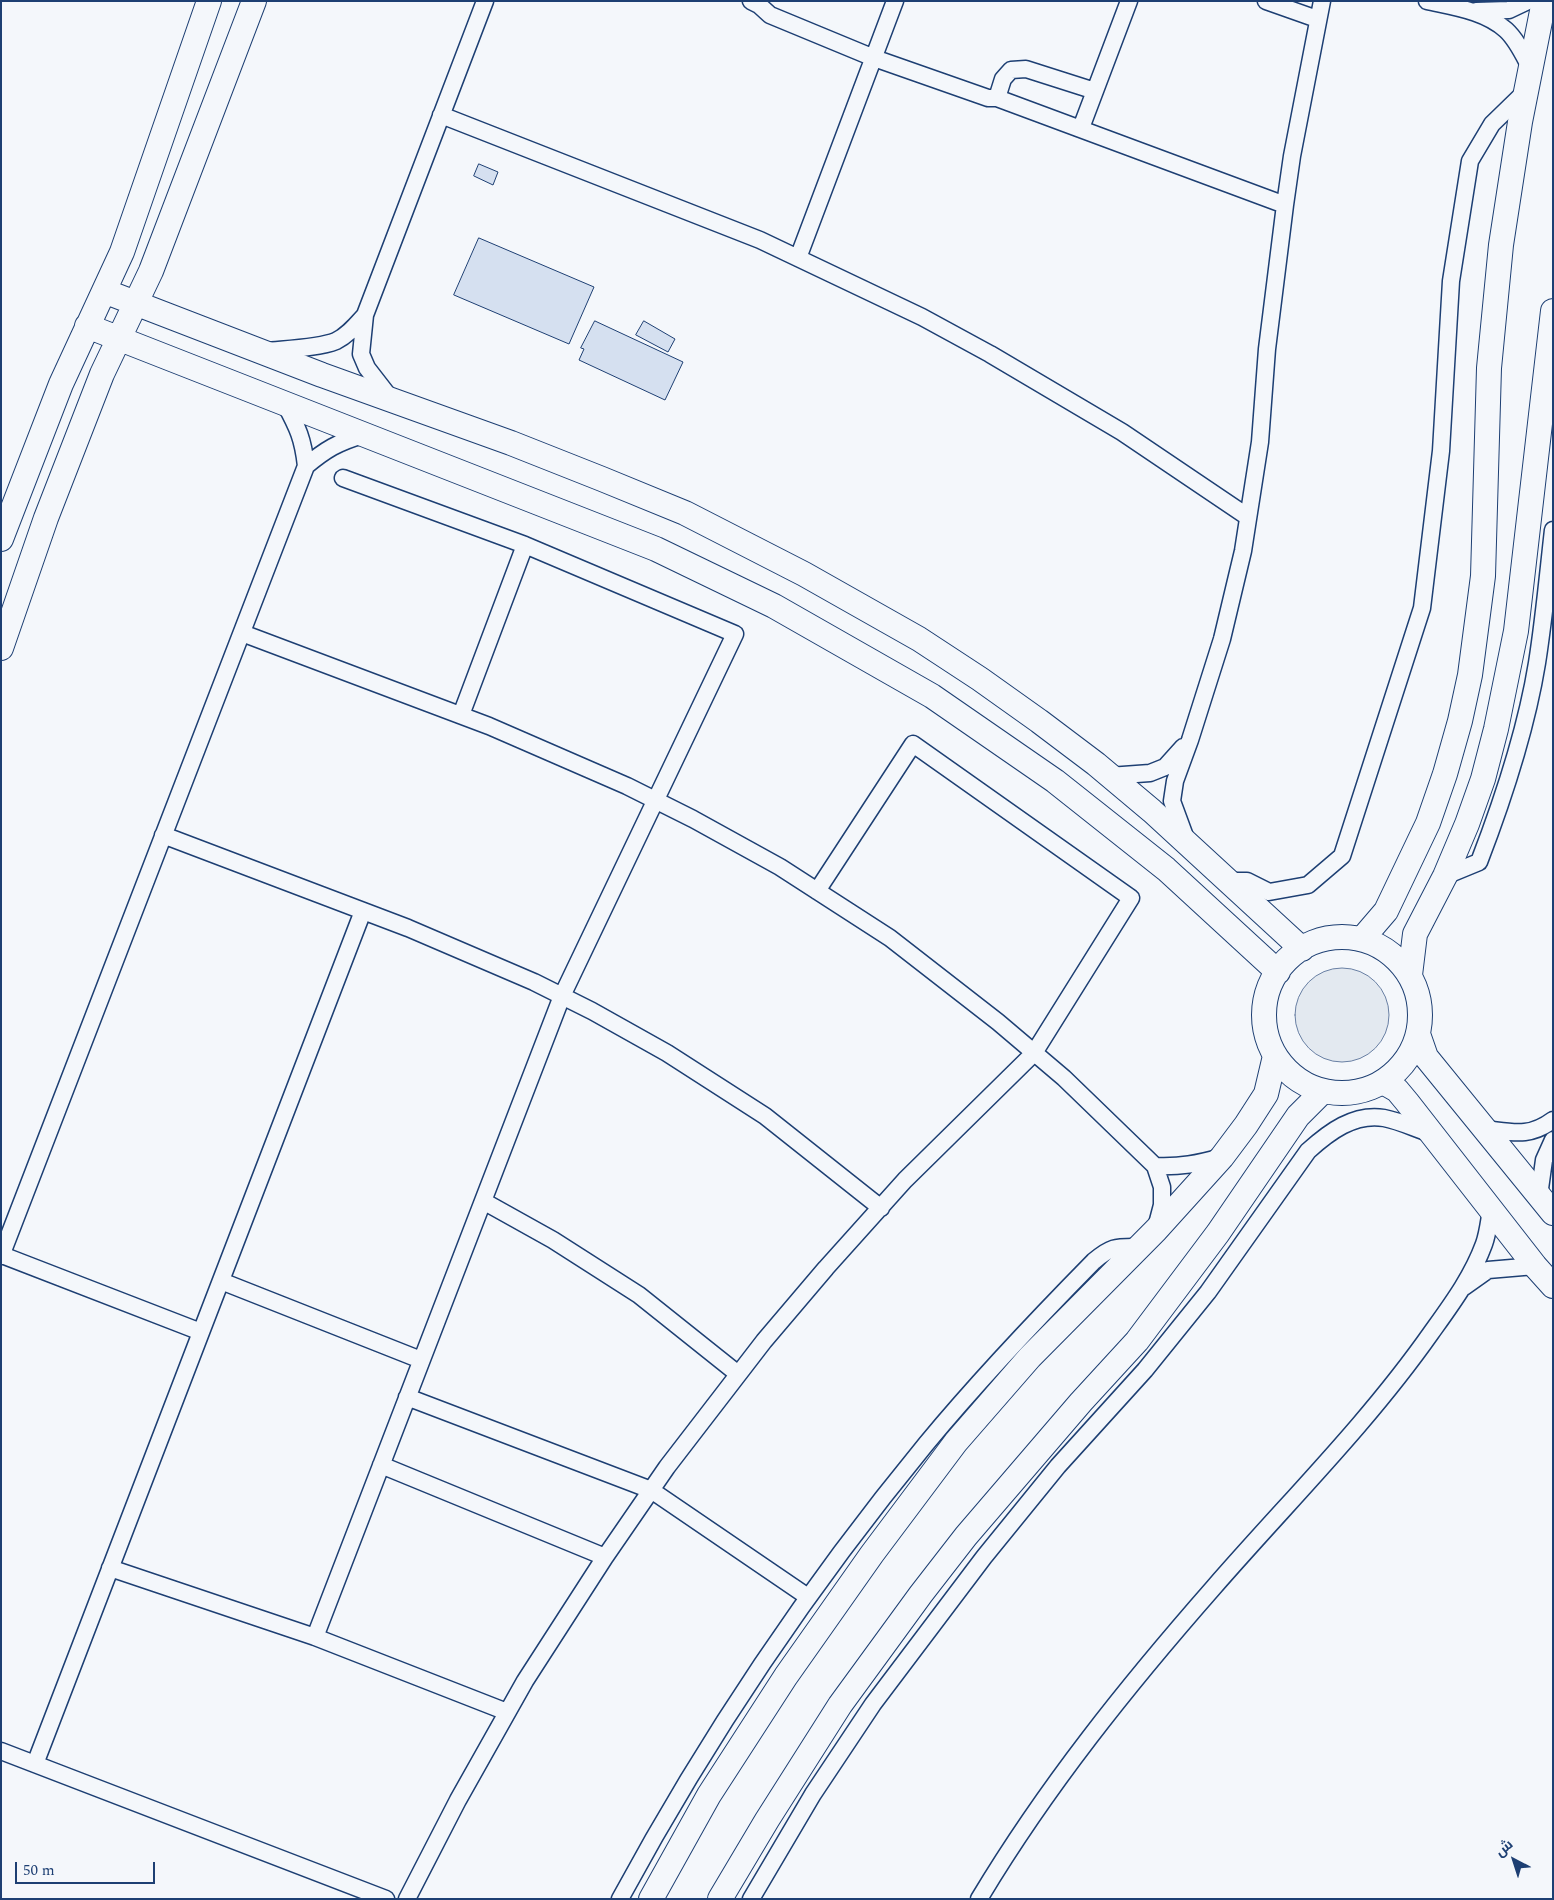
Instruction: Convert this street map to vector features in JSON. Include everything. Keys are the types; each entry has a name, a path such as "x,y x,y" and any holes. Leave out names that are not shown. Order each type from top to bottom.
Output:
{"main road":[{"path":"1,539 61,384 122,252 209,1"},
{"path":"1,648 50,508 102,374 151,271 254,1"},
{"path":"1362,940 1386,911 1428,823 1445,774 1460,721 1470,675 1483,576 1490,358 1501,246 1520,122 1544,1"},
{"path":"104,291 602,478 685,513 746,542 919,639 1039,721 1152,811 1302,948"},
{"path":"1410,975 1415,934 1445,876 1467,824 1483,779 1510,665 1516,631 1553,311"},
{"path":"88,326 656,549 774,606 932,696 1056,781 1166,869 1278,972"},
{"path":"1346,937 1362,940 1389,952 1410,975 1420,1004 1421,1019 1418,1034 1413,1049 1405,1062 1395,1073 1382,1082 1369,1089 1354,1093 1338,1094 1323,1091 1309,1086 1296,1078 1275,1056 1265,1027 1266,997 1278,972 1302,948 1331,938 1346,937"},
{"path":"1418,1034 1426,1057 1546,1205"},
{"path":"651,1899 709,1795 786,1676 872,1554 956,1442 1030,1357 1156,1230 1222,1157 1266,1094 1275,1056"},
{"path":"1382,1082 1397,1090 1535,1266 1553,1286"},
{"path":"720,1899 767,1820 840,1705 921,1594 973,1529 1081,1402 1137,1341 1218,1233 1298,1116 1323,1091"}],"street":[{"path":"391,399 368,368 361,354 365,315 485,1"},
{"path":"798,258 895,1"},
{"path":"1081,128 1130,1"},
{"path":"1266,1 1317,19"},
{"path":"1187,843 1172,801 1174,781 1190,740 1222,639 1242,551 1260,442 1267,348 1292,156 1322,1"},
{"path":"1229,881 1247,881 1269,892 1308,885 1342,856 1422,608 1441,451 1451,281 1470,161 1492,124 1528,80 1517,43 1507,30 1471,11 1427,1"},
{"path":"1471,11 1508,10 1528,1"},
{"path":"757,2 770,15 874,58 988,98 997,98 1081,128 1285,205"},
{"path":"997,98 1003,79 1012,70 1026,69 1095,91"},
{"path":"441,115 760,240 922,317 990,354 1122,432 1248,517"},
{"path":"262,351 323,345 337,341 351,331 365,315"},
{"path":"201,1332 2,1255 306,466 304,446 298,428 285,404"},
{"path":"306,466 322,452 340,441 363,435"},
{"path":"314,1637 562,996 735,634 525,546 343,478"},
{"path":"1445,876 1479,862 1505,793 1522,732 1537,664 1553,530"},
{"path":"461,715 525,546"},
{"path":"242,632 461,715 558,755 655,800 736,842 818,891 890,938 990,1016 1064,1078 1156,1166 1162,1187 1162,1205 1156,1230"},
{"path":"1109,776 1150,773 1165,767 1190,740"},
{"path":"406,1899 458,1800 525,1681 605,1557 651,1490 738,1374 826,1268 905,1180 1034,1053 1131,898 913,744 818,891"},
{"path":"163,835 364,911 471,954 562,996 667,1053 765,1116 881,1208"},
{"path":"35,1764 364,911"},
{"path":"751,1899 813,1794 873,1704 990,1549 1058,1466 1145,1370 1202,1299 1308,1151 1323,1137 1338,1127 1358,1119 1382,1118 1432,1134"},
{"path":"1528,1133 1542,1128 1553,1120"},
{"path":"1484,1129 1528,1133 1553,1141 1544,1160 1546,1205"},
{"path":"1156,1166 1177,1167 1193,1165 1222,1157"},
{"path":"482,1201 553,1240 638,1295 738,1374"},
{"path":"979,1899 1050,1791 1152,1658 1370,1413 1416,1354 1462,1288 1485,1241 1491,1210"},
{"path":"620,1899 671,1808 729,1714 808,1597 875,1508 927,1443 1033,1324 1094,1261 1107,1250 1118,1247 1138,1247"},
{"path":"1462,1288 1488,1270 1535,1266"},
{"path":"221,1281 421,1360"},
{"path":"407,1397 651,1490 808,1597"},
{"path":"381,1465 605,1557"},
{"path":"110,1568 314,1637 507,1712"},
{"path":"1,1751 386,1899"}],"shaded area":[{"path":"1333,968 1351,968 1376,981 1386,997 1389,1015 1386,1033 1376,1049 1351,1062 1333,1062 1308,1049 1295,1024 1295,1006 1308,981"}],"building":[{"path":"479,164 498,172 493,185 474,176"},
{"path":"479,238 594,287 569,344 454,295"},
{"path":"595,321 683,362 665,400 579,360 584,349 581,348"},
{"path":"644,321 675,339 668,352 636,335"}]}
